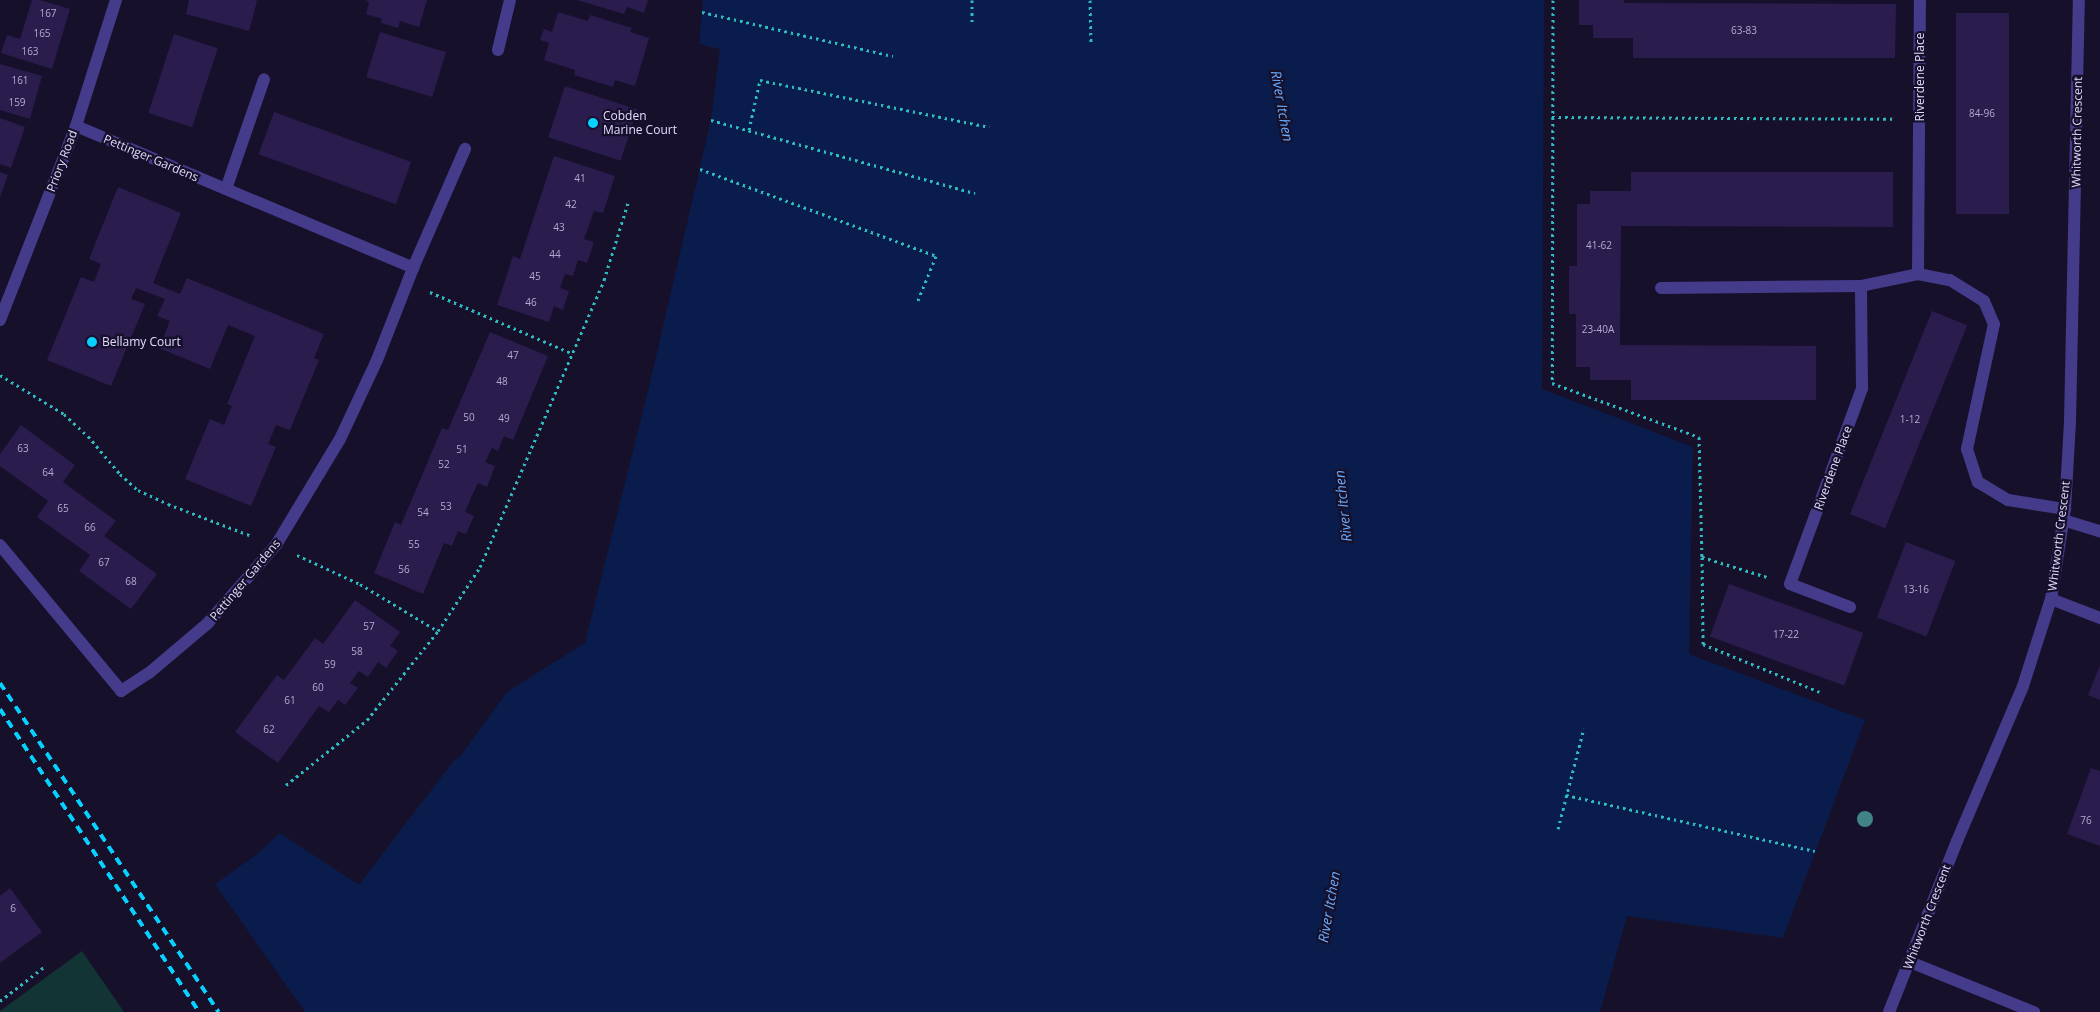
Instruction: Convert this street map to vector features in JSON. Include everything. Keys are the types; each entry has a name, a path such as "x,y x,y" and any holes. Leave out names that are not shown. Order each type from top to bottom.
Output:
{"street":[{"name":"Priory Road","path":"0,320 76,126 116,0"},
{"path":"498,50 510,0"},
{"name":"Riverdene Place","path":"1918,274 1920,0"},
{"name":"Whitworth Crescent","path":"1889,1012 1957,841 2023,686 2051,599 2064,514 2070,422 2079,0"},
{"path":"226,189 264,79"},
{"name":"Pettinger Gardens","path":"76,126 413,268"},
{"name":"Pettinger Gardens","path":"0,546 120,691 149,673 207,624 276,545 340,439 376,360 407,282 465,149"},
{"path":"1660,288 1861,286 1918,274 1950,280 1984,301 1994,324 1967,449 1978,482 2008,500 2064,514 2100,531"},
{"name":"Riverdene Place","path":"1790,584 1862,388 1861,286"},
{"path":"1790,584 1850,607"},
{"path":"2051,599 2100,618"},
{"path":"1910,962 2034,1012"}],"path":[{"path":"972,0 972,23"},
{"path":"1090,0 1091,43"},
{"path":"1553,0 1552,383 1699,437 1703,644 1820,692"},
{"path":"702,12 893,56"},
{"path":"749,130 760,80 990,127"},
{"path":"1552,117 1920,119"},
{"path":"711,120 975,193"},
{"path":"700,169 936,256 918,300"},
{"path":"286,784 367,720 438,631 480,567 524,471 571,353 604,280 628,203"},
{"path":"407,282 571,353"},
{"path":"0,375 64,414 88,436 120,474 138,490 168,504 276,545 360,584 438,631"},
{"path":"1702,557 1790,584"},
{"path":"1558,829 1584,728"},
{"path":"1566,795 1815,851"},
{"path":"0,1001 44,967"}],"green space":[{"path":"82,951 124,1012 0,1012 0,1011"}],"water":[{"name":"River Itchen","path":"703,0 1544,0 1542,389 1693,447 1689,654 1865,720 1755,1012 305,1012 215,884 256,855 280,833 359,885 455,759 460,757 507,692 585,643 648,391 711,120 720,49 699,44"}],"pier":[{"path":"1627,916 1783,938 1755,1012 1600,1012"}],"building":[{"path":"32,0 40,0 70,9 52,69 1,53 7,35 20,39"},
{"path":"189,0 257,1 249,31 186,14"},
{"path":"365,0 427,0 419,27 400,21 398,28 381,23 382,19 366,14 369,2"},
{"path":"577,0 648,0 644,13 627,7 624,14"},
{"path":"1579,0 1624,0 1624,3 1896,4 1895,58 1633,58 1633,38 1593,38 1593,25 1579,25"},
{"path":"558,12 588,21 590,15 632,28 630,32 649,38 635,86 615,80 613,87 574,75 575,70 544,60 549,43 540,40 544,29 552,32"},
{"path":"1956,13 2009,13 2009,214 1956,214"},
{"path":"380,32 446,52 432,97 366,77"},
{"path":"174,34 218,48 192,127 148,113"},
{"path":"0,64 42,76 30,119 0,110"},
{"name":"Cobden Marine Court","path":"565,86 637,109 621,161 548,137"},
{"path":"274,112 411,162 396,204 259,154"},
{"path":"0,118 25,127 11,168 0,164"},
{"path":"554,156 615,176 603,213 594,211 584,239 594,242 587,263 578,260 573,276 565,274 560,288 569,291 563,310 554,306 549,322 497,305 513,256 520,259"},
{"path":"0,172 8,175 0,197"},
{"path":"1631,172 1893,172 1893,227 1621,226 1620,345 1816,346 1816,400 1631,400 1631,380 1590,380 1590,367 1576,367 1576,314 1569,314 1569,266 1577,266 1577,204 1590,204 1590,191 1631,191"},
{"name":"Bellamy Court","path":"118,187 181,213 153,283 180,294 187,278 324,334 314,358 319,360 290,430 276,425 268,444 276,447 251,506 185,479 210,419 224,425 232,406 227,404 255,336 228,325 210,369 159,348 170,321 157,316 165,299 136,288 131,299 145,304 111,386 47,360 81,277 94,282 101,264 89,259"},
{"path":"1932,311 1967,325 1885,528 1850,514"},
{"path":"490,332 548,356 513,440 504,436 498,451 492,448 485,462 495,466 487,487 478,483 470,500 465,512 474,516 466,534 458,531 452,546 444,543 423,594 374,573 395,522 401,525 442,428 448,430"},
{"path":"21,425 75,465 63,482 116,521 104,536 157,574 131,609 79,571 90,555 37,517 48,501 0,466 0,454"},
{"path":"1906,542 1955,561 1926,637 1877,618"},
{"path":"1729,584 1863,633 1844,686 1710,637"},
{"path":"355,600 400,632 390,646 398,651 386,668 378,662 368,677 359,671 350,683 358,688 345,705 338,700 329,712 319,706 278,763 235,732 277,675 284,680 315,638 323,644"},
{"path":"2100,665 2100,700 2088,695"},
{"path":"2091,768 2100,771 2100,846 2067,834"},
{"path":"10,888 42,932 0,963 0,896"}],"railway":[{"path":"0,683 219,1012"},
{"path":"0,709 199,1012"}],"place":[{"name":"Cobden Marine Court","path":"593,123"},
{"name":"Bellamy Court","path":"92,342"}]}
